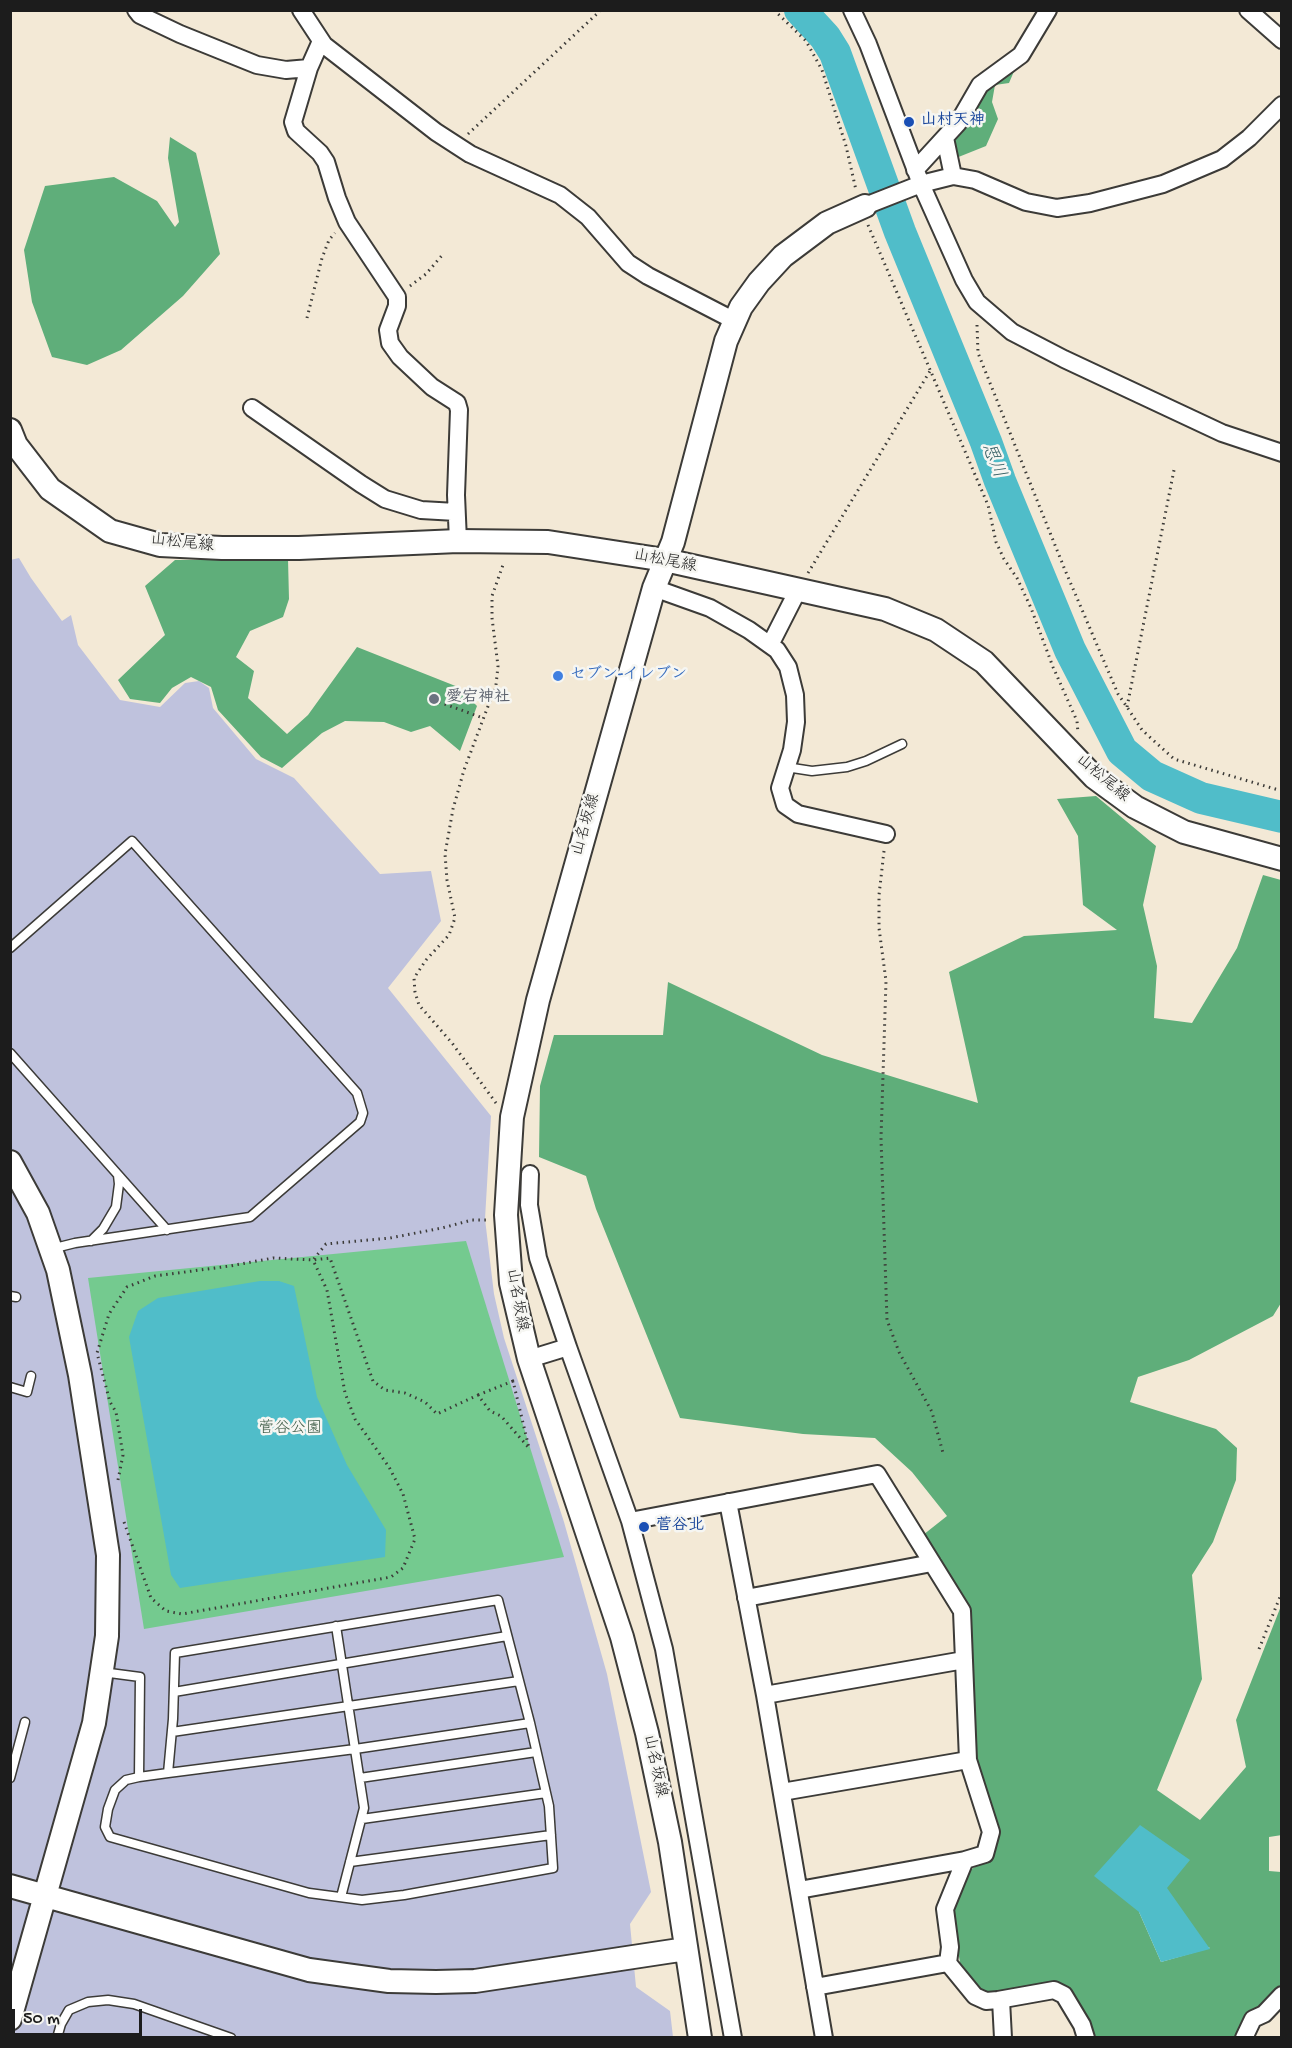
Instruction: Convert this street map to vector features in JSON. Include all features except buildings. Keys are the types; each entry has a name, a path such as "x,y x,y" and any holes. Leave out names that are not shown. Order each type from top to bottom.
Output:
{"main road":[{"name":"山名坂線","path":"700,2037 670,1842 647,1732 628,1659 520,1329 511,1283 506,1215 512,1117 538,1000 654,588 673,542 726,341 741,307 759,282 783,256 827,223 863,207"},
{"name":"山松尾線","path":"10,430 16,445 50,489 110,531 160,545 299,548 512,540 583,546 665,560 885,609 936,630 984,662 1094,777 1135,807 1184,832 1281,859"},
{"path":"10,1162 38,1213 58,1270 80,1375 108,1555 106,1636 94,1722 10,2019"},
{"path":"10,1886 309,1970 388,1981 475,1981 686,1949"}],"street":[{"path":"136,10 141,15 180,34 257,65 286,70 309,68"},
{"path":"301,10 321,41 372,84 436,132 470,154 560,195 588,217 628,263 648,276 735,321"},
{"path":"852,10 879,72 914,181 977,302 1012,332 1064,359 1222,433 1281,453"},
{"path":"914,181 958,123 980,85 1021,55 1048,10"},
{"path":"1248,10 1281,40"},
{"path":"321,41 309,68 293,122 296,131 320,153 326,162 347,222 397,297 397,306 388,330 390,343 400,357 432,387 456,404 459,410 456,512 458,541"},
{"path":"863,207 914,181 953,176 975,180 1026,202 1057,208 1090,203 1163,184 1222,159 1249,138 1281,105"},
{"path":"945,138 953,176"},
{"path":"252,408 385,499 421,510 456,512"},
{"path":"654,588 710,608 748,630 777,650 788,667 795,695 796,722 792,750 780,788 785,805 798,814 886,834"},
{"path":"770,645 798,590"},
{"path":"530,1174 529,1205 538,1258 567,1347 630,1521 664,1649 733,2037"},
{"path":"529,1359 567,1347"},
{"path":"630,1521 877,1474 962,1611 969,1760 991,1832 985,1854 965,1860 799,1890"},
{"path":"728,1502 765,1695 824,2037"},
{"path":"746,1598 932,1563"},
{"path":"765,1695 964,1660"},
{"path":"782,1792 969,1760"},
{"path":"965,1860 945,1909 950,1947 948,1963 975,1996 986,2001 1054,1990 1065,1995 1086,2037"},
{"path":"815,1987 948,1963"},
{"path":"1244,2037 1252,2019 1264,2014 1281,1995"},
{"path":"1001,2000 1003,2037"}],"lane":[{"path":"786,767 812,771 847,767 902,744"},
{"path":"10,948 132,841 357,1092 363,1113 360,1122 250,1218 51,1249"},
{"path":"10,1053 167,1230"},
{"path":"91,1241 103,1229 116,1207 118,1175"},
{"path":"10,1387 27,1392 31,1376"},
{"path":"168,1773 175,1653 498,1600 530,1723 546,1793 553,1868 404,1895 362,1900 309,1893 110,1837 105,1827 108,1809 115,1790 126,1780 139,1777 355,1749 530,1723"},
{"path":"336,1626 364,1808 341,1897"},
{"path":"174,1692 507,1636"},
{"path":"101,1672 140,1677 139,1777"},
{"path":"172,1732 519,1680"},
{"path":"10,1778 25,1722"},
{"path":"360,1778 536,1752"},
{"path":"362,1819 546,1793"},
{"path":"350,1862 551,1835"},
{"path":"57,2037 69,2010 88,2002 108,2000 134,2004 231,2037"}],"path":[{"path":"456,145 601,10"},
{"path":"774,10 806,41 822,70 863,207 988,505 996,542 1017,578 1077,721 1080,741 1076,758"},
{"path":"307,318 329,240 347,222"},
{"path":"394,293 410,286 426,274 444,253"},
{"path":"977,302 978,353 1065,570 1118,694 1142,730 1174,759 1281,791"},
{"path":"798,590 930,369"},
{"path":"1127,707 1174,470"},
{"path":"512,540 492,596 492,618 498,666 496,685 464,770 453,809 445,854 447,880 455,918 449,934 414,978 419,1005 452,1043 498,1105 512,1117"},
{"path":"440,702 483,718"},
{"path":"886,834 879,895 879,917 886,981 881,1138 887,1320 898,1352 932,1412 943,1453"},
{"path":"313,1260 326,1244 390,1238 472,1220 493,1220"},
{"path":"118,1482 123,1455 116,1412 110,1402 97,1353 109,1314 128,1287 155,1276 273,1258 313,1260 330,1258 373,1381 385,1390 405,1393 425,1402 437,1414 521,1379 529,1359"},
{"path":"123,1520 151,1598 166,1611 182,1614 391,1577 403,1568 415,1539 403,1494 389,1467 356,1419 345,1393 327,1290 313,1260"},
{"path":"478,1395 490,1411 501,1416 529,1449 513,1381"},
{"path":"1259,1649 1281,1592"}],"shaded area":[{"path":"19,558 62,621 71,615 78,645 120,700 160,707 185,683 199,681 209,688 213,708 256,759 294,778 380,874 431,871 441,921 388,988 491,1116 485,1219 494,1294 504,1338 564,1522 607,1674 651,1892 630,1924 636,1987 670,2011 673,2037 11,2038 10,560"}],"green space":[{"path":"1015,69 1009,83 995,85 992,102 998,119 986,146 956,158 949,144 984,87"},
{"path":"170,137 196,153 220,254 183,296 121,350 87,365 52,357 32,302 24,250 45,186 114,177 157,201 175,227 179,222 168,158"},
{"path":"288,559 289,599 283,617 250,631 236,657 254,671 248,698 287,734 308,715 357,647 458,687 477,706 460,751 430,726 411,732 384,722 345,721 322,733 282,768 261,757 218,710 211,687 191,677 172,688 160,703 130,699 118,680 165,635 145,586 175,560"},
{"path":"1096,796 1156,846 1143,905 1157,966 1154,1018 1192,1023 1237,948 1263,875 1281,880 1281,1303 1273,1316 1189,1360 1138,1377 1130,1402 1216,1429 1237,1448 1236,1480 1213,1542 1192,1575 1202,1679 1157,1790 1200,1820 1246,1767 1236,1720 1281,1606 1282,1835 1269,1837 1269,1871 1281,1872 1281,1988 1262,2009 1257,2008 1247,2016 1237,2037 1096,2037 1068,1989 991,1994 980,1991 961,1968 951,1911 967,1872 992,1856 974,1749 970,1633 923,1535 947,1516 912,1472 875,1438 803,1434 680,1418 596,1209 586,1176 539,1157 540,1086 554,1035 663,1035 668,982 822,1055 978,1103 949,972 1024,936 1117,930 1083,905 1078,836 1057,799","holes":["1139,1912 1210,1948 1161,1962"]},
{"name":"菅谷公園","path":"466,1241 564,1557 144,1629 88,1278"}],"water":[{"path":"260,1281 279,1281 294,1286 317,1397 347,1465 386,1530 385,1557 180,1588 171,1575 129,1337 138,1311 158,1298"},
{"path":"1140,1825 1190,1860 1167,1888 1210,1949 1161,1962 1139,1912 1094,1876"}],"waterway":[{"name":"思川","path":"800,10 825,37 835,53 900,232 1000,481 1070,650 1122,751 1152,776 1201,798 1282,817"}],"place":[{"name":"山村天神","path":"909,122"},
{"name":"セブン-イレブン","path":"558,676"},
{"name":"愛宕神社","path":"434,699"},
{"name":"菅谷北","path":"644,1527"}]}
